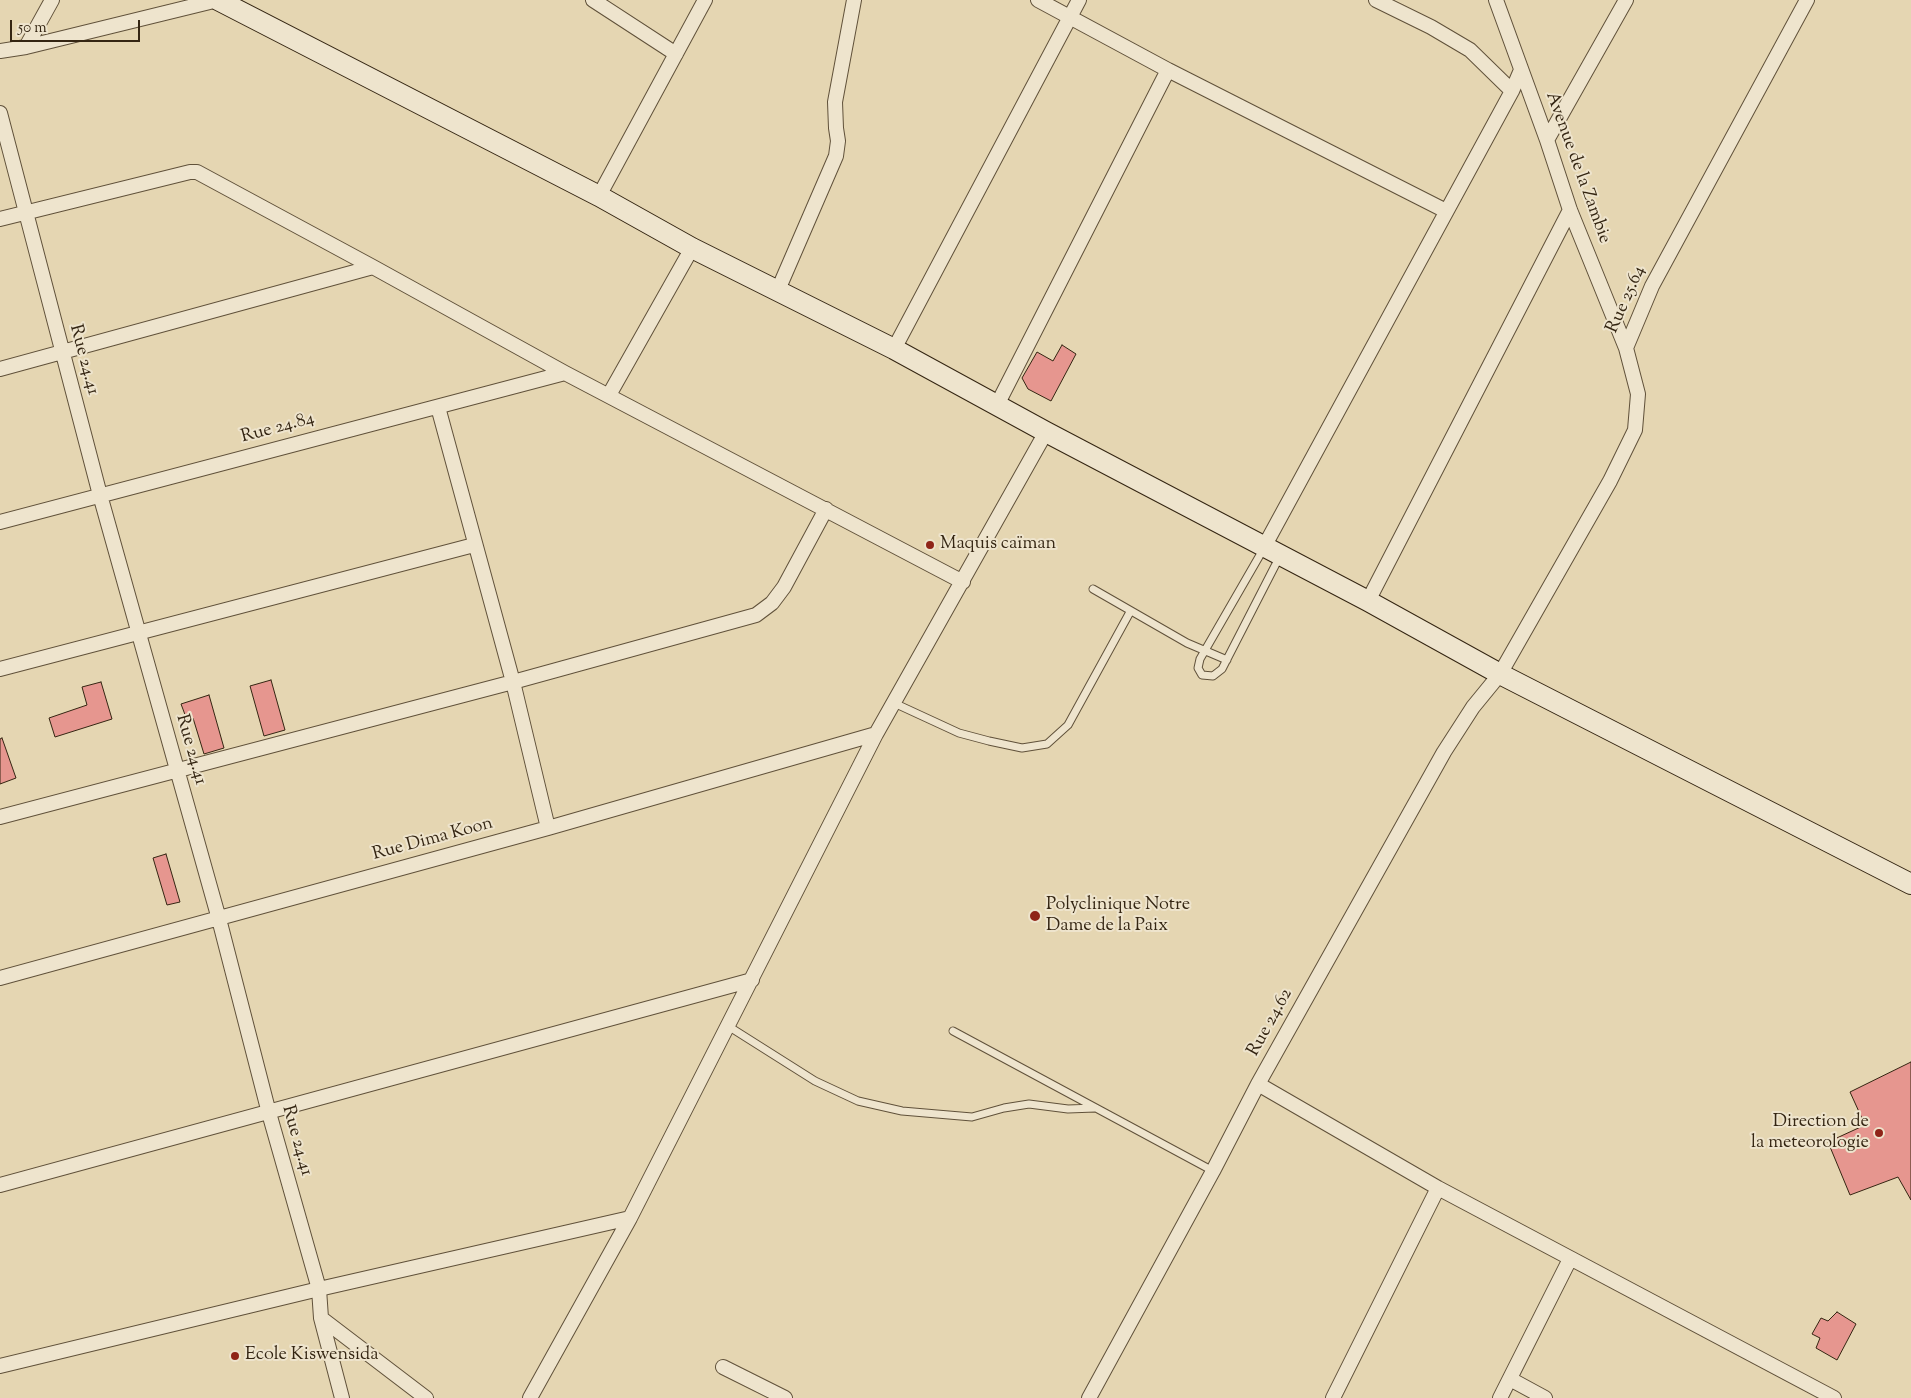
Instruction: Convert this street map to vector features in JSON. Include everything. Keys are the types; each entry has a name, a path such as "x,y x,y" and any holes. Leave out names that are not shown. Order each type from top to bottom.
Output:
{"street":[{"path":"26,47 52,0"},
{"path":"0,52 218,0 599,196 692,248 894,349 1046,432 1368,601 1500,674 1911,884"},
{"path":"593,0 676,54"},
{"path":"599,196 706,0"},
{"path":"778,290 836,156 838,141 835,102 854,0"},
{"path":"1038,0 1168,70 1446,211"},
{"path":"894,349 1079,0"},
{"path":"1376,0 1431,27 1470,50 1512,91"},
{"name":"Avenue de la Zambie","path":"1496,0 1547,140 1570,210 1626,348"},
{"path":"1547,140 1626,0"},
{"name":"Rue 25.64","path":"1500,674 1610,482 1635,430 1638,394 1626,348 1652,286 1807,0"},
{"path":"997,405 1168,70"},
{"path":"1272,552 1446,211 1512,91 1521,70"},
{"name":"Rue 24.41","path":"0,113 100,495 219,919 269,1113 319,1289 321,1318 342,1398"},
{"path":"0,219 190,172 197,172 566,373 963,582"},
{"path":"1368,601 1570,210"},
{"path":"608,395 692,248"},
{"path":"0,369 373,267"},
{"name":"Rue 24.84","path":"0,522 566,373"},
{"path":"438,407 474,545 513,682 548,828"},
{"path":"530,1398 630,1218 876,734 1046,432"},
{"path":"0,817 513,682 756,615 772,603 784,587 826,509"},
{"path":"0,669 474,545"},
{"name":"Rue 24.62","path":"1089,1398 1213,1171 1258,1084 1444,752 1473,707 1500,674"},
{"name":"Rue Dima Koon","path":"0,978 548,828 876,734"},
{"path":"0,1185 752,980"},
{"path":"1258,1084 1438,1188 1834,1398"},
{"path":"1333,1398 1438,1188"},
{"path":"0,1366 319,1289 630,1218"},
{"path":"1500,1398 1570,1259"},
{"path":"321,1318 426,1398"},
{"path":"723,1367 785,1398"},
{"path":"1510,1379 1545,1398"}],"lane":[{"path":"1272,552 1222,669 1213,676 1202,675 1198,668 1205,650 1272,552"},
{"path":"1093,589 1130,612 1187,642 1227,660"},
{"path":"894,703 959,733 1022,748 1047,744 1068,725 1130,612"},
{"path":"728,1026 815,1081 858,1102 902,1111 972,1117 1004,1108 1029,1104 1068,1109 1095,1108"},
{"path":"953,1031 1213,1171"}],"building":[{"path":"1062,345 1076,354 1051,401 1028,389 1022,378 1037,352 1053,361"},
{"path":"271,680 285,730 264,736 250,686"},
{"path":"101,682 112,719 55,737 49,718 87,705 82,687"},
{"path":"209,695 224,748 204,754 193,718 187,720 181,704"},
{"path":"2,738 16,778 0,784 0,739"},
{"path":"166,854 180,902 167,905 153,858"},
{"name":"Direction de la meteorologie","path":"1911,1062 1911,1200 1898,1177 1850,1195 1828,1142 1865,1125 1850,1092"},
{"path":"1837,1312 1856,1324 1837,1360 1816,1348 1820,1338 1812,1334 1821,1318 1828,1321"}],"place":[{"name":"Maquis caïman","path":"930,545"},
{"name":"Polyclinique Notre Dame de la Paix","path":"1035,916"},
{"name":"Direction de la meteorologie","path":"1879,1133"},
{"name":"Ecole Kiswensida","path":"235,1356"}]}
